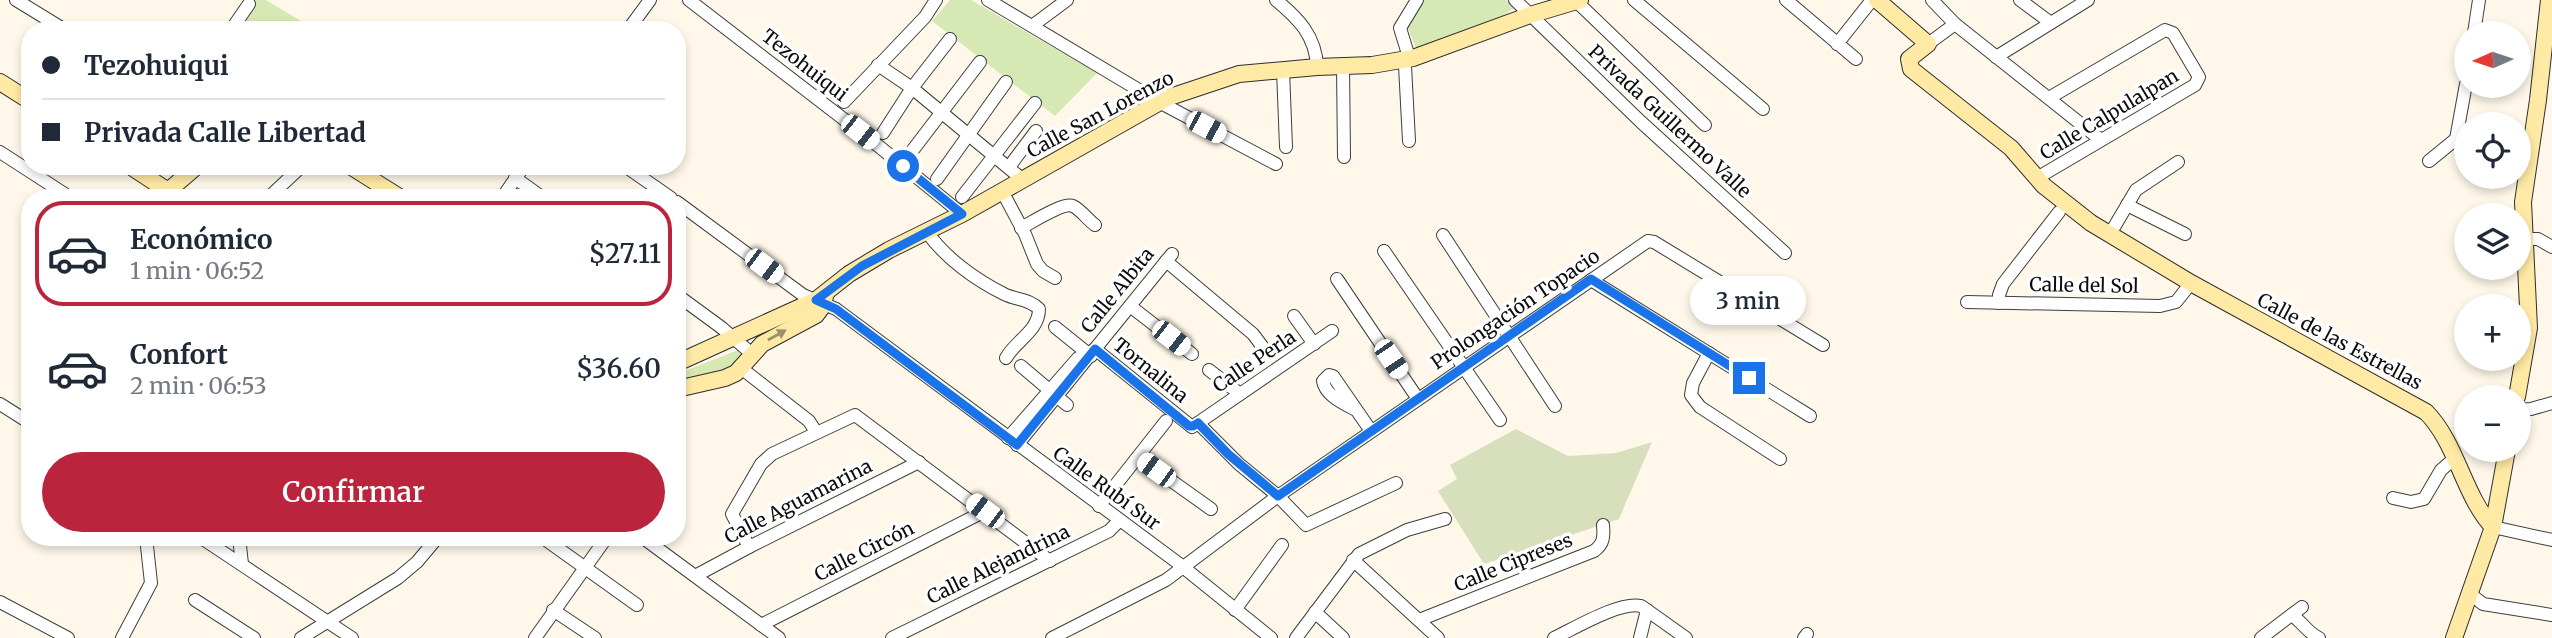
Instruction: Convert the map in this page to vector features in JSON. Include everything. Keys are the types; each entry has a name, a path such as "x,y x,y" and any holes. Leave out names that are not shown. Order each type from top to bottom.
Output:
{"street":[{"path":"16,0 50,21"},
{"path":"635,21 650,0"},
{"name":"Tezohuiqui","path":"689,0 876,144 962,205"},
{"path":"844,102 925,17 936,0"},
{"path":"988,0 1159,102 1276,164"},
{"path":"1032,26 1068,0"},
{"path":"1409,141 1405,65 1408,54 1400,28 1417,0"},
{"name":"Privada Guillermo Valle","path":"1515,0 1641,122 1785,253"},
{"path":"1634,0 1763,109"},
{"path":"1786,0 1856,59"},
{"path":"1837,44 1872,0"},
{"path":"1877,0 1928,44 1951,21"},
{"path":"1932,0 1951,21 2101,140"},
{"path":"2020,0 2051,23"},
{"path":"1996,57 2088,0"},
{"path":"2476,21 2479,0"},
{"path":"2524,203 2524,188 2549,30 2549,0"},
{"path":"1578,1 1705,125"},
{"name":"Calle San Lorenzo","path":"822,299 862,266 927,232 962,205 1002,191 1159,102 1230,76 1317,67 1372,65 1406,59 1578,1"},
{"path":"1282,2 1307,30 1316,52 1317,67"},
{"path":"237,21 249,4"},
{"name":"Calle Calpulalpan","path":"2037,178 2195,85 2199,80 2173,33 2168,30 2049,98"},
{"path":"883,133 912,88 950,39"},
{"name":"Calle de las Estrellas","path":"1928,44 1912,56 1908,63 1911,69 2011,148 2037,178 2078,214 2191,283 2419,408 2436,424 2454,456"},
{"path":"909,155 980,62"},
{"path":"878,65 912,88 1022,179"},
{"path":"1343,65 1344,157"},
{"path":"1283,70 1286,147"},
{"path":"0,82 21,95"},
{"path":"937,179 1006,82"},
{"path":"2429,161 2456,139 2463,98"},
{"path":"962,205 994,155 1035,103"},
{"path":"1009,167 1036,131"},
{"path":"0,152 21,166"},
{"path":"2110,234 2136,190 2178,162"},
{"path":"36,175 57,189"},
{"path":"141,175 158,189"},
{"path":"170,189 186,175"},
{"path":"278,189 292,175"},
{"path":"359,175 374,189"},
{"path":"508,189 517,175"},
{"path":"638,175 658,189"},
{"path":"515,178 530,189"},
{"path":"1002,191 1040,268 1055,278"},
{"path":"1021,228 1069,205 1095,225"},
{"path":"2127,205 2185,234"},
{"name":"Calle Rubí Sur","path":"686,209 803,295 822,299 836,309 1182,568 1271,638"},
{"path":"1999,303 2003,284 2059,212"},
{"path":"927,232 960,266 999,291 1029,301 1039,309 1036,323 1027,335 1014,345 1006,358"},
{"path":"1443,235 1555,406"},
{"path":"2531,239 2538,239 2552,247"},
{"name":"Prolongación Topacio","path":"1052,638 1166,580 1278,496 1650,241 1823,345"},
{"path":"1384,251 1500,420"},
{"name":"Calle Albita","path":"1013,442 1058,397 1169,257 1253,334 1262,346"},
{"path":"1337,279 1418,399"},
{"path":"1591,279 1810,416"},
{"path":"2519,385 2529,328 2526,280"},
{"name":"Calle del Sol","path":"1967,302 2166,306 2176,302 2191,283"},
{"path":"686,359 822,299"},
{"path":"686,387 725,378 741,368 770,338 816,315 822,299"},
{"path":"686,302 752,354"},
{"path":"1130,306 1192,354"},
{"path":"1294,316 1314,344"},
{"name":"Tornalina","path":"1055,327 1189,426 1198,423 1233,459 1278,496 1302,522 1310,525 1396,483"},
{"name":"Calle Perla","path":"1198,423 1332,331"},
{"path":"1709,353 1693,383 1691,396 1700,407 1780,459"},
{"path":"1021,366 1058,397"},
{"path":"741,368 809,421 816,432"},
{"path":"1209,370 1240,394"},
{"path":"2531,409 2552,402"},
{"path":"0,404 21,417"},
{"path":"1356,410 1371,431"},
{"path":"749,547 733,517 734,508 766,458 849,416 858,415 1050,561"},
{"path":"1099,506 1166,421"},
{"path":"1138,457 1211,509"},
{"path":"2393,498 2411,502 2424,499 2441,470 2454,459"},
{"name":"Calle Aguamarina","path":"695,576 919,462"},
{"name":"Calle de las Estrellas","path":"2457,462 2481,510 2493,527"},
{"path":"2454,638 2493,527 2505,462"},
{"name":"Calle Circón","path":"761,625 985,511"},
{"path":"1296,638 1361,552 1397,535 1445,519"},
{"name":"Calle Alejandrina","path":"892,638 1109,531 1119,521"},
{"name":"Calle Cipreses","path":"1419,621 1594,551 1603,540 1603,525"},
{"path":"2493,527 2552,540"},
{"path":"1236,610 1282,545"},
{"path":"122,638 151,583 147,546"},
{"path":"214,546 352,638"},
{"path":"240,546 242,564"},
{"path":"301,638 398,578 430,546"},
{"path":"554,546 637,605"},
{"path":"535,638 600,546"},
{"path":"654,546 779,638"},
{"path":"1353,560 1438,638"},
{"path":"2469,593 2483,604 2552,615"},
{"path":"195,600 254,638"},
{"path":"0,602 68,638"},
{"path":"2460,618 2474,613 2483,604"},
{"path":"1554,638 1627,606 1637,605 1686,638"},
{"path":"553,610 595,638"},
{"path":"1640,638 1647,610"},
{"path":"2261,638 2297,611 2313,635 2319,638"},
{"path":"1315,612 1343,638"}],"green space":[{"path":"255,0 266,0 301,21 240,21"},
{"path":"950,0 971,0 1097,73 1055,116 932,21"},
{"path":"1423,0 1506,0 1516,7 1499,18 1416,48 1407,26"},
{"path":"738,350 746,359 739,369 686,385 686,370"},
{"path":"1516,429 1568,456 1616,453 1652,442 1619,519 1484,564 1438,491 1457,479 1450,465"}],"route":[{"path":"903,166 962,214 862,266 816,300 836,309 1017,445 1095,349 1189,426 1198,423 1228,454 1278,496 1591,279 1749,378"}]}
